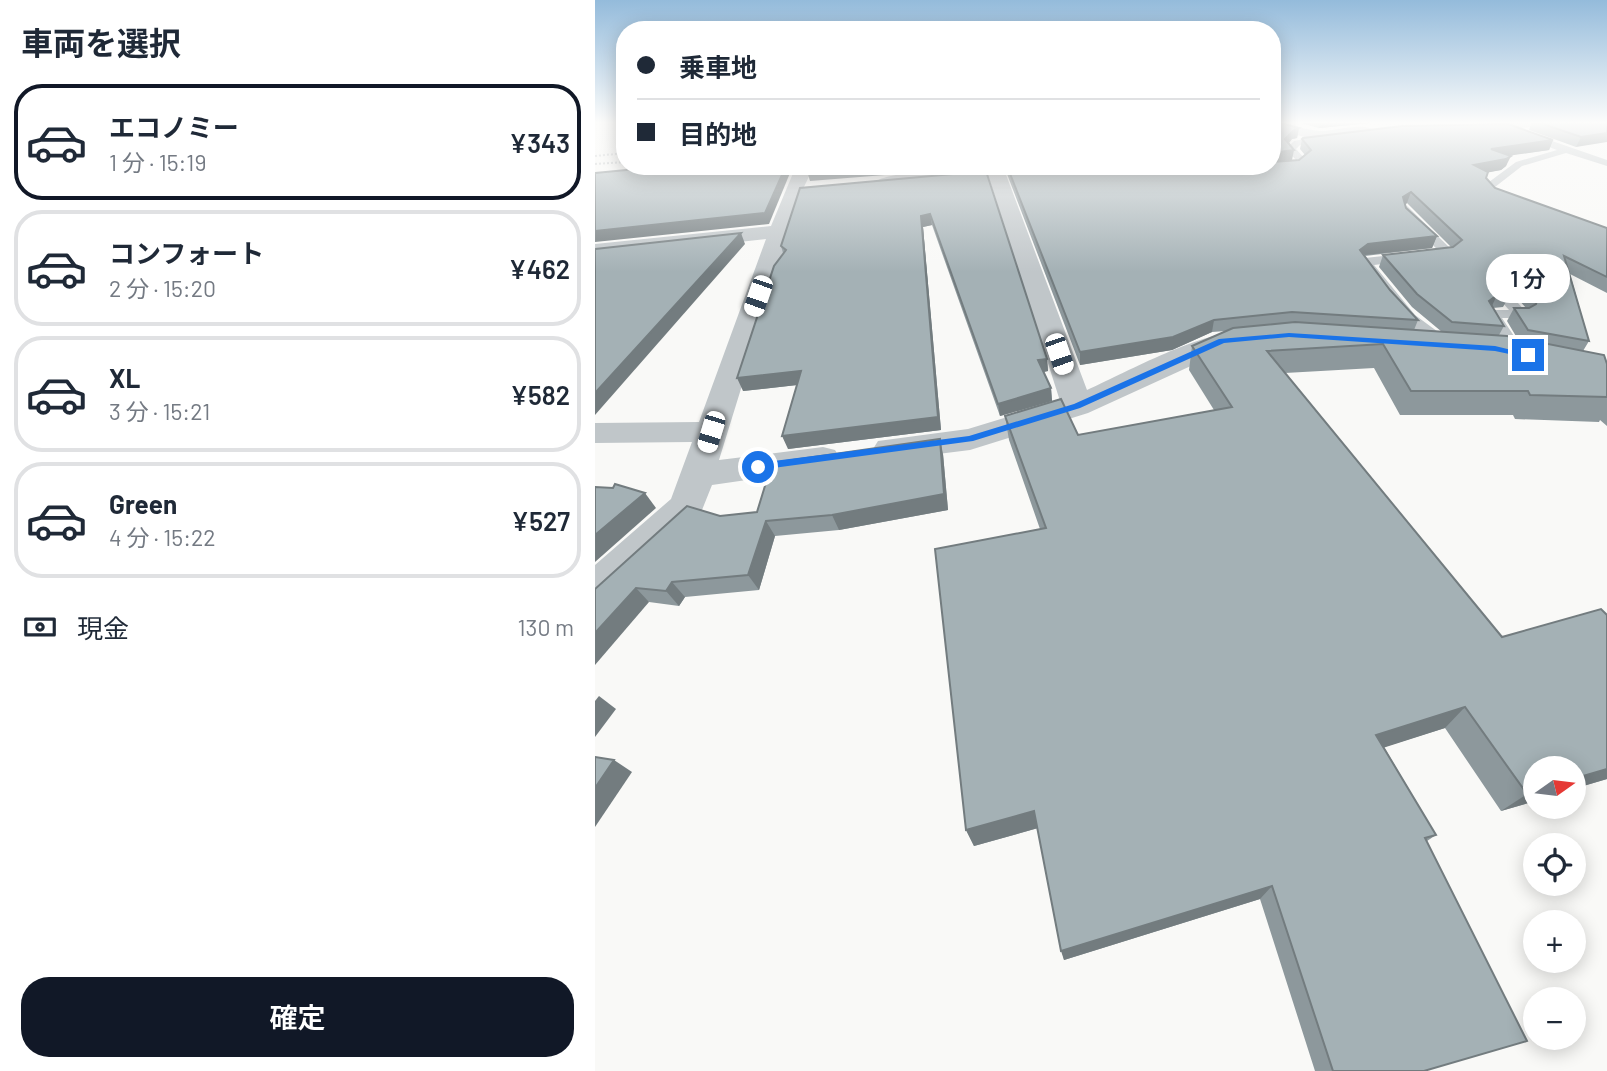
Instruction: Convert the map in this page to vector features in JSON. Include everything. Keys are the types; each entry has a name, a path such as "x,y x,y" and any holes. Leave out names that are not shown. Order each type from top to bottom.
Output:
{"street":[{"path":"595,589 687,506 801,175"},
{"path":"866,185 916,175"},
{"path":"997,175 1077,406"},
{"path":"793,191 818,189"},
{"path":"595,251 781,231"},
{"path":"698,475 970,439 1077,406 1222,341 1262,337"},
{"path":"1395,342 1514,353"},
{"path":"595,433 711,432"}],"lane":[{"path":"1509,172 1489,187 1495,194 1517,202"},
{"path":"1407,209 1409,217 1448,252 1365,262 1411,321 1426,335 1449,346"},
{"path":"1502,294 1521,314 1492,314 1514,353"}],"building":[{"path":"1488,172 1486,178 1495,188 1607,228 1607,277 1564,256 1589,341 1528,330 1514,308 1529,308 1536,304 1537,300 1515,277 1509,275 1499,281 1510,295 1497,295 1489,301 1504,326 1452,322 1417,294 1383,255 1453,247 1462,240 1411,192 1403,197 1406,208 1437,236 1368,244 1360,250 1390,290 1418,320 1292,312 1214,320 1173,337 1080,352 1011,175"},
{"path":"595,173 782,175 765,213 595,231"},
{"path":"942,175 987,175 1047,359 1038,360 1051,388 998,404 930,214 921,216 938,417 782,436 801,371 737,378 774,266 786,250 781,246 800,188"},
{"path":"741,233 595,393 595,249"},
{"path":"1295,322 1507,336 1604,355 1607,364 1607,397 1530,395 1528,391 1411,391 1383,344 1267,351 1502,637 1601,609 1607,615 1607,769 1586,775 1586,756 1523,756 1523,788 1465,707 1376,735 1436,835 1425,838 1523,1033 1523,1042 1424,1071 1333,1071 1272,886 1061,951 1034,811 966,830 935,549 1046,528 1005,416 1061,399 1078,435 1232,407 1192,346 1233,328"},
{"path":"940,439 944,494 832,515 766,521 748,575 672,582 666,591 636,588 595,633 595,589 687,506 720,516 757,512 772,463"},
{"path":"615,484 645,493 595,535 595,487 613,488"},
{"path":"595,757 614,760 595,788"}],"route":[{"path":"758,467 970,439 1077,406 1222,341 1289,335 1495,349 1528,355"}]}
